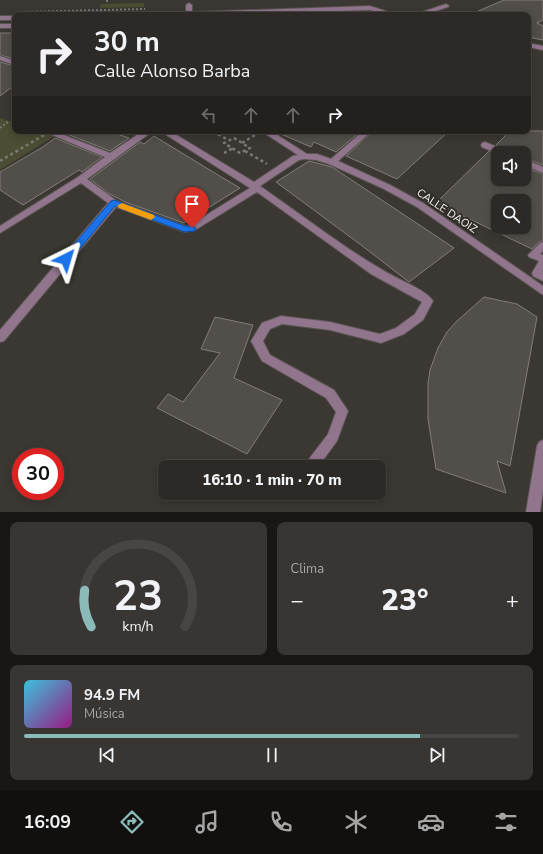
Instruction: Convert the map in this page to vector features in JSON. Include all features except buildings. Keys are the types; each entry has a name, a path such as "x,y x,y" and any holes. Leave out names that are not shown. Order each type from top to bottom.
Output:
{"street":[{"path":"360,0 370,8"},
{"path":"441,12 454,0"},
{"path":"189,5 189,12"},
{"path":"426,12 446,6"},
{"path":"367,12 370,8"},
{"path":"267,12 370,8 385,12"},
{"path":"0,18 12,18"},
{"path":"0,26 12,26"},
{"path":"531,46 543,48"},
{"path":"0,58 12,62"},
{"path":"52,134 111,156"},
{"path":"0,230 81,179 111,156 144,134"},
{"path":"169,134 256,187 369,267 428,301 419,317 400,331 381,339 330,326 281,320 266,326 257,342 266,358 330,394 342,411 333,437 315,460"},
{"path":"270,134 305,156"},
{"path":"332,162 365,134"},
{"path":"485,145 491,148"},
{"path":"81,179 114,203 185,230 192,228 256,187 277,170 296,158 305,156"},
{"name":"CALLE DAOIZ","path":"305,156 317,157 332,162 387,187 420,205 543,291"},
{"path":"531,165 543,170"},
{"path":"0,338 114,203"},
{"path":"543,245 533,255 543,259"},
{"path":"543,264 537,273 543,277"},
{"path":"533,512 543,446"}],"path":[{"path":"0,128 9,121"},
{"path":"0,161 52,134"},
{"path":"218,134 229,140"},
{"path":"242,143 256,134"},
{"path":"234,138 250,148 240,153 224,143 229,140 234,138"},
{"path":"245,150 277,170"}],"green space":[{"path":"144,3 144,7 100,8 101,4"},
{"path":"0,118 12,122 12,134 56,135 0,170"}],"slow traffic":[{"path":"122,206 151,217"}],"route":[{"path":"66,259 114,203 185,230 192,228"}]}
